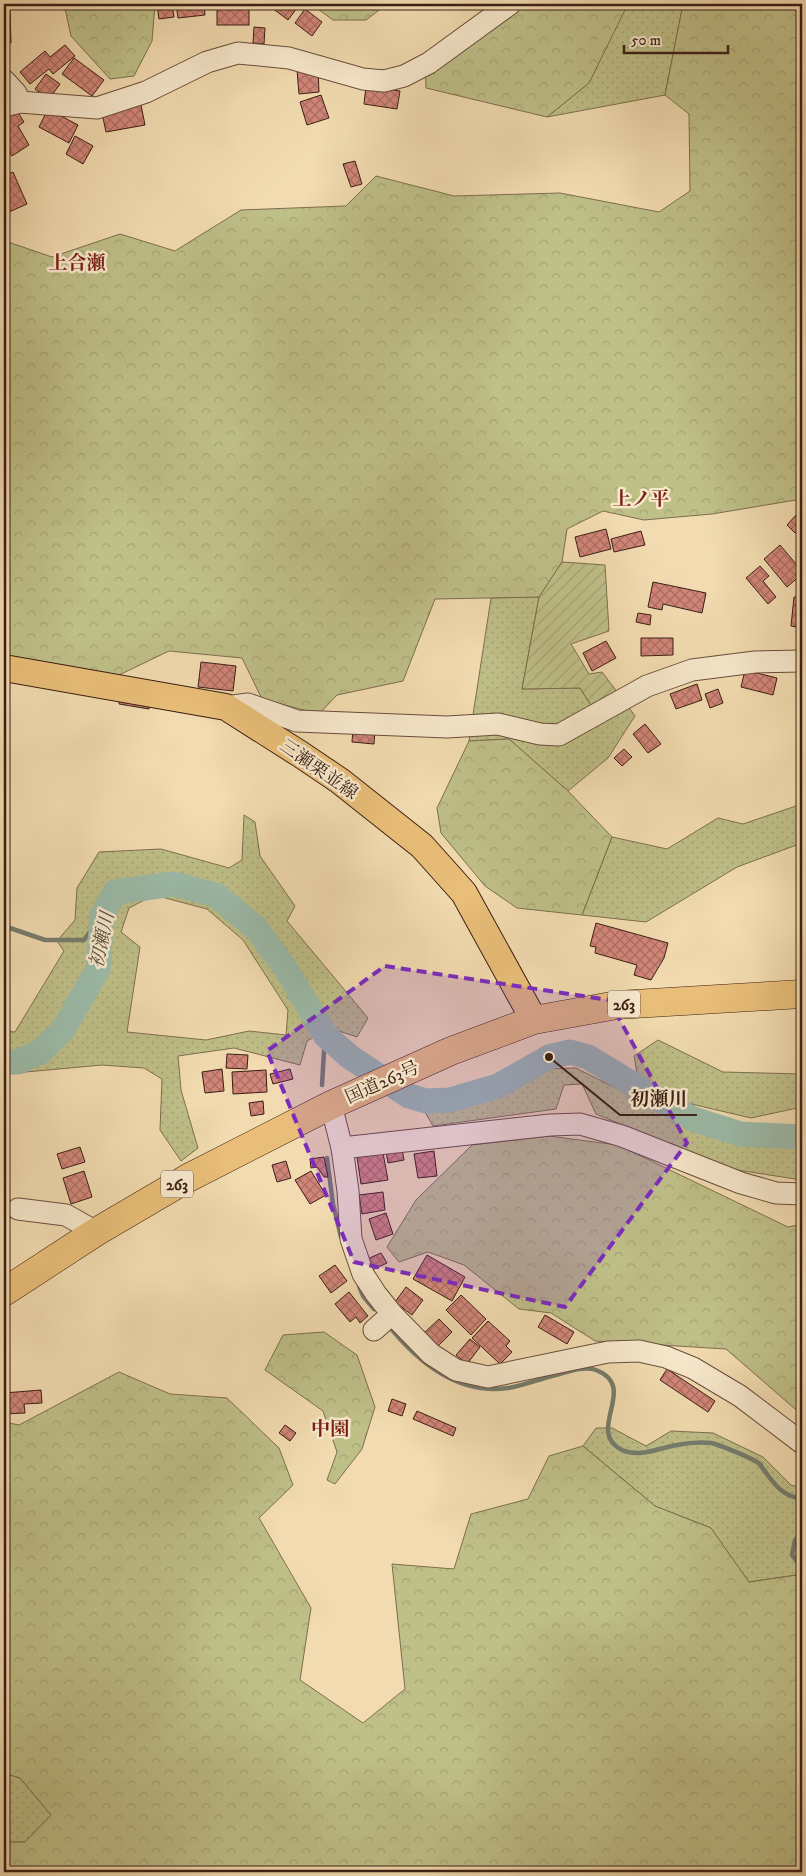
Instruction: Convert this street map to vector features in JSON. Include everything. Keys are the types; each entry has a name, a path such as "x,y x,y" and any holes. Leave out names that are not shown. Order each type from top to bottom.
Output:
{"highway":[{"name":"国道263号","path":"4,1292 96,1232 188,1178 331,1105 451,1051 534,1020 617,1005 802,994"}],"main road":[{"name":"三瀬栗並線","path":"4,668 226,707 340,781 422,846 464,893 534,1020"}],"street":[{"path":"4,80 16,93 12,104 97,108 146,92 207,62 238,52 289,58 363,79 384,81 404,76 428,63 510,4"},
{"path":"226,707 248,704 297,721 447,727 498,724 540,734 559,735 647,686 692,670 755,662 802,661"},
{"path":"331,1105 342,1148 348,1191 351,1239 363,1274 392,1314 430,1354 456,1370 488,1377 608,1352 639,1352 666,1357 693,1368 740,1396 802,1443"},
{"path":"342,1148 550,1125 580,1124 622,1136 741,1183 776,1193 802,1194"},
{"path":"18,1209 66,1215 96,1232"},
{"path":"374,1330 392,1314"}],"highlighted area":[{"path":"385,966 609,1000 687,1143 565,1307 354,1262 267,1051"}],"green space":[{"path":"64,4 155,4 152,41 134,76 110,79 71,36"},
{"path":"311,4 387,4 366,20 333,20"},
{"path":"497,4 624,4 626,8 589,83 547,117 426,88 425,59"},
{"path":"624,4 683,4 665,95 547,117 589,83 625,8"},
{"path":"683,4 802,4 802,499 712,514 644,520 603,511 567,529 562,562 539,597 435,599 403,681 337,695 319,714 262,699 242,658 169,651 117,676 4,660 4,252 8,242 52,257 120,234 175,251 241,210 346,206 376,176 454,196 560,193 659,212 690,191 689,114 665,95"},
{"path":"562,562 605,565 609,631 571,644 589,674 602,672 627,705 601,721 580,688 522,689 539,597"},
{"path":"539,597 522,689 580,688 601,721 627,705 635,716 608,758 568,791 509,739 469,741 491,598"},
{"path":"509,739 568,791 612,837 582,915 517,908 485,886 441,833 437,808 469,741"},
{"path":"802,804 802,843 737,867 646,922 582,915 612,837 667,849 718,818 743,824"},
{"path":"244,815 255,822 260,856 295,906 287,921 368,1018 357,1037 330,1028 307,1041 300,1065 234,1048 178,1056 181,1090 198,1148 181,1161 160,1130 162,1079 144,1068 102,1065 4,1074 4,1031 15,1032 64,951 57,941 75,920 77,888 99,852 161,849 229,868 242,860","holes":["154,895 207,909 243,940 288,1010 286,1035 249,1031 206,1040 127,1032 140,947 121,932 129,908"]},
{"path":"658,1040 723,1072 802,1074 802,1107 751,1118 683,1102 637,1073 634,1056"},
{"path":"576,1068 691,1126 774,1145 802,1143 802,1179 731,1169 596,1114 582,1084 564,1085 556,1109 433,1126 425,1112 499,1096 544,1069"},
{"path":"549,1136 618,1145 788,1227 802,1224 802,1415 726,1349 595,1341 551,1313 519,1309 464,1265 428,1252 399,1262 387,1247 416,1200 472,1145"},
{"path":"324,1332 357,1355 375,1407 362,1449 335,1484 327,1480 337,1452 323,1411 265,1370 283,1335"},
{"path":"119,1372 170,1394 227,1398 279,1448 293,1485 259,1518 311,1608 300,1680 363,1723 405,1689 392,1564 454,1569 471,1514 528,1499 549,1456 583,1446 655,1506 711,1528 749,1582 797,1575 802,1578 802,1872 4,1872 4,1842 25,1842 51,1815 20,1778 4,1773 4,1422 19,1425"},
{"path":"596,1428 612,1428 646,1446 671,1431 713,1433 763,1457 791,1485 802,1488 802,1539 800,1541 802,1578 797,1575 748,1582 711,1528 655,1506 583,1446"},
{"path":"4,1773 20,1778 51,1815 25,1842 4,1842"}],"building":[{"path":"172,4 174,17 159,19 157,5"},
{"path":"176,4 204,4 205,15 178,18"},
{"path":"269,4 300,4 288,20"},
{"path":"217,8 249,8 249,25 217,25"},
{"path":"4,9 10,9 11,43 4,43"},
{"path":"305,9 322,22 312,36 295,23"},
{"path":"254,27 265,28 264,44 253,43"},
{"path":"65,45 75,56 53,74 49,69 30,84 20,72 45,51 50,57"},
{"path":"74,58 104,80 92,96 62,74"},
{"path":"318,68 319,92 299,94 297,70"},
{"path":"46,74 60,84 49,99 35,89"},
{"path":"366,86 400,91 397,109 364,104"},
{"path":"321,95 329,118 307,125 300,102"},
{"path":"141,105 145,125 106,132 102,113"},
{"path":"48,109 78,125 69,143 39,127"},
{"path":"17,111 24,122 18,126 29,145 12,156 4,143 4,119"},
{"path":"75,136 93,146 83,164 66,154"},
{"path":"355,161 362,184 351,187 343,164"},
{"path":"13,172 27,204 9,212 4,201 4,176"},
{"path":"796,515 802,521 802,526 795,533 787,525"},
{"path":"606,529 611,549 580,557 575,537"},
{"path":"641,531 645,545 614,552 611,539"},
{"path":"780,545 802,571 802,574 787,587 764,559"},
{"path":"760,566 769,576 763,581 776,597 768,604 746,578"},
{"path":"653,582 706,593 702,613 663,604 662,610 648,607"},
{"path":"794,597 802,598 802,628 791,626"},
{"path":"638,613 651,615 650,625 636,622"},
{"path":"641,638 673,638 673,655 641,656"},
{"path":"606,641 616,658 592,671 583,653"},
{"path":"201,662 236,666 233,691 198,687"},
{"path":"745,670 777,678 773,695 741,687"},
{"path":"697,684 702,700 676,709 670,694"},
{"path":"718,689 723,703 710,708 705,694"},
{"path":"120,694 151,699 149,709 119,704"},
{"path":"645,724 661,744 648,753 633,734"},
{"path":"353,729 375,730 374,744 352,742"},
{"path":"624,749 632,757 622,766 614,758"},
{"path":"596,923 668,943 664,958 651,980 634,975 637,965 595,953 596,947 590,946"},
{"path":"227,1054 248,1055 247,1069 226,1068"},
{"path":"222,1069 224,1091 205,1093 202,1072"},
{"path":"290,1069 293,1079 273,1084 270,1074"},
{"path":"266,1070 267,1092 233,1094 232,1072"},
{"path":"263,1101 264,1114 251,1116 249,1103"},
{"path":"80,1147 85,1162 62,1169 57,1154"},
{"path":"402,1149 404,1160 388,1163 386,1151"},
{"path":"434,1151 437,1176 418,1178 414,1154"},
{"path":"383,1153 388,1180 361,1184 357,1157"},
{"path":"324,1157 328,1177 324,1177 317,1167 311,1168 310,1159"},
{"path":"286,1161 291,1178 277,1182 272,1165"},
{"path":"84,1171 92,1197 71,1204 63,1178"},
{"path":"311,1171 326,1195 310,1204 295,1180"},
{"path":"383,1192 385,1210 362,1214 359,1195"},
{"path":"386,1213 393,1234 376,1240 369,1219"},
{"path":"381,1253 387,1263 370,1271 365,1260"},
{"path":"427,1255 465,1277 452,1301 413,1279"},
{"path":"335,1265 347,1281 331,1293 319,1276"},
{"path":"406,1287 423,1300 412,1315 395,1302"},
{"path":"349,1292 368,1316 360,1323 356,1317 350,1322 335,1304"},
{"path":"461,1295 486,1319 471,1335 446,1310"},
{"path":"545,1315 574,1332 567,1344 538,1327"},
{"path":"439,1319 452,1332 437,1347 423,1334"},
{"path":"488,1321 510,1341 506,1346 512,1352 500,1364 472,1338"},
{"path":"470,1339 480,1347 467,1364 456,1355"},
{"path":"667,1369 715,1401 708,1412 660,1380"},
{"path":"41,1390 42,1403 24,1404 25,1413 4,1414 4,1393"},
{"path":"392,1399 406,1404 402,1416 388,1411"},
{"path":"417,1411 456,1428 453,1436 413,1419"},
{"path":"285,1425 296,1433 290,1441 279,1433"}],"waterway":[{"name":"初瀬川","path":"4,1062 18,1062 40,1052 63,1030 98,969 102,915 115,892 174,884 216,895 256,928 288,972 325,1035 350,1057 409,1096 426,1101 450,1100 498,1086 549,1057 570,1052 588,1057 693,1119 740,1134 802,1137"},
{"path":"4,926 45,940 84,940 102,915"},
{"path":"322,1085 325,1035"},
{"path":"327,1158 333,1204 341,1237"},
{"path":"359,1286 363,1296 374,1309"},
{"path":"389,1326 426,1363 456,1381 472,1386 490,1389 508,1388 574,1370 585,1368 596,1370 608,1378 613,1387 614,1398 608,1432 612,1442 622,1450 643,1453 685,1444 715,1444 742,1454 760,1464 780,1489 790,1496 802,1498"},
{"path":"802,1533 795,1540 792,1555 802,1568"}],"place":[{"name":"初瀬川","path":"549,1057"}],"district":[{"name":"上合瀬","path":"77,262"},
{"name":"上ノ平","path":"641,498"},
{"name":"中園","path":"330,1428"}]}
